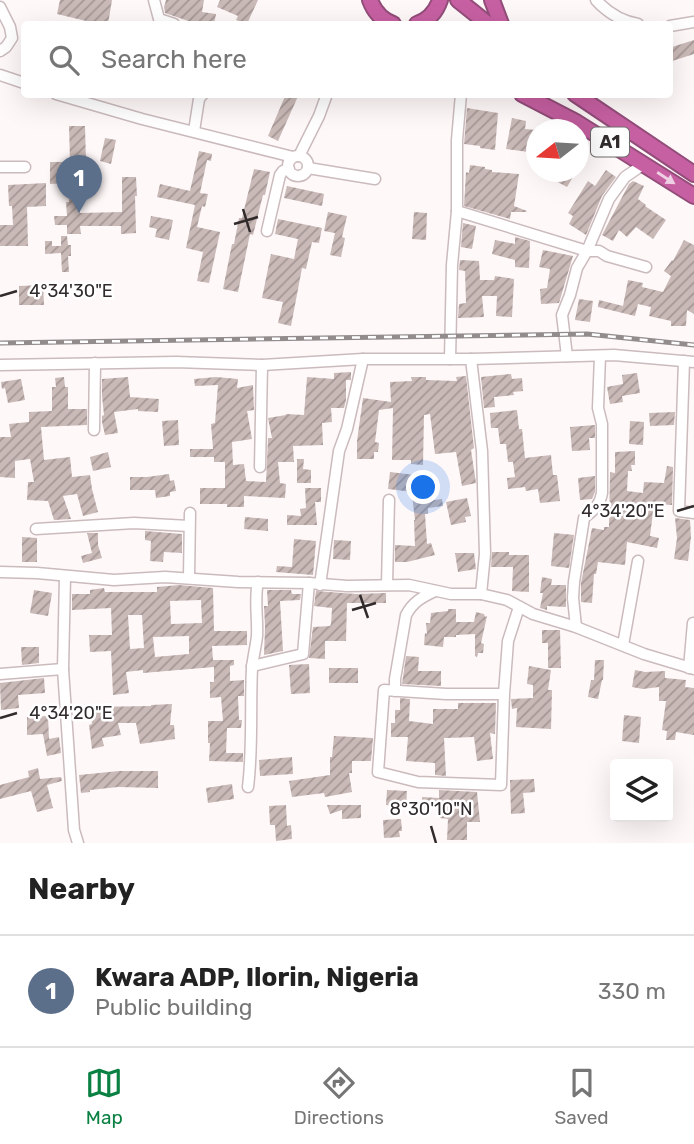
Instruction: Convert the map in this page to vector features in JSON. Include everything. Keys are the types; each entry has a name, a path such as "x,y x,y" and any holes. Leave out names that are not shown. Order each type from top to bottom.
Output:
{"highway":[{"path":"358,0 386,21"},
{"path":"370,0 378,15"},
{"path":"422,21 430,16 439,0"},
{"path":"458,0 484,21"},
{"path":"492,0 500,21"},
{"name":"A1","path":"530,98 576,122 694,196"},
{"name":"A1","path":"581,98 694,174"}],"street":[{"path":"154,0 159,19 165,21"},
{"path":"596,0 605,10 624,21"},
{"path":"0,7 10,27 12,38 0,51"},
{"path":"673,26 694,22"},
{"path":"0,75 21,82"},
{"path":"70,98 142,119 194,131 296,157 306,160 308,168 299,176 294,175 288,164 296,157 319,116 326,98"},
{"path":"194,131 200,98"},
{"path":"450,359 461,98"},
{"path":"567,356 562,315 577,268 609,199 625,177 644,163"},
{"path":"0,167 25,167"},
{"path":"308,168 375,178"},
{"path":"267,231 280,175 289,169"},
{"path":"457,211 646,267"},
{"path":"0,365 176,362 262,365 363,359 614,355 689,362 680,511 694,513"},
{"path":"576,628 574,582 584,518 597,508 602,493 602,424 598,408 600,356"},
{"path":"320,585 339,451 347,429 363,359"},
{"path":"471,359 482,451 485,554 481,594"},
{"path":"94,430 95,363"},
{"path":"260,467 262,365"},
{"path":"387,585 389,500"},
{"path":"189,578 190,513"},
{"path":"36,529 134,523 190,526"},
{"path":"622,645 638,561"},
{"path":"0,572 114,580 165,577 347,586 409,585 451,594 481,594 507,600 533,614 644,654 692,668 692,623"},
{"path":"65,576 62,669 74,830 78,843"},
{"path":"248,787 258,582"},
{"path":"252,666 303,654 309,583"},
{"path":"394,691 406,615 417,600 435,591"},
{"path":"504,694 384,690 378,772 418,782 501,785 508,641 519,607"},
{"path":"0,674 62,669"}],"building":[{"path":"60,0 112,0 108,21 86,21 57,14"},
{"path":"166,0 204,0 202,12 216,14 215,21 188,21 165,13"},
{"path":"220,0 258,0 248,21 236,20 238,16 217,7"},
{"path":"694,40 694,54 673,61 673,47"},
{"path":"284,98 297,98 278,141 268,136"},
{"path":"467,108 498,113 495,150 464,144"},
{"path":"512,118 526,121 526,152 506,149"},
{"path":"69,126 85,126 86,161 82,161 80,213 122,212 122,177 136,177 136,233 121,234 121,226 80,226 81,234 67,234 67,225 55,225 54,216 67,216 68,183 50,184 50,162 70,162"},
{"path":"105,138 116,140 111,164 100,161"},
{"path":"199,151 212,154 211,161 207,160 200,193 208,194 197,227 220,232 209,283 197,281 203,252 186,248 195,205 157,197 160,184 190,191"},
{"path":"470,165 485,167 492,172 519,174 514,206 527,211 511,212 510,219 464,206 466,172 469,173"},
{"path":"254,169 270,172 253,235 250,234 238,292 223,289 232,244 239,218 242,218"},
{"path":"606,170 616,177 602,196 586,235 569,224 573,216 568,213 587,182 595,186"},
{"path":"633,181 644,186 638,199 666,220 653,239 636,227 627,237 619,230 613,241 602,235"},
{"path":"558,182 570,182 567,187"},
{"path":"46,183 46,206 27,207 28,246 0,246 0,225 13,225 8,185"},
{"path":"287,186 324,194 322,206 284,198"},
{"path":"328,212 347,216 341,257 330,255 335,233 324,231"},
{"path":"414,212 427,213 426,240 412,239"},
{"path":"151,216 173,220 169,240 155,237 157,229 149,227"},
{"path":"278,219 322,228 319,243 312,242 306,269 302,268 291,326 278,323 283,302 262,298 271,254 294,259 298,239 275,234"},
{"path":"463,223 476,226 472,249 461,247"},
{"path":"61,236 67,236 68,245 71,245 71,256 68,256 69,272 62,272 61,253 45,254 45,241 52,241 52,246 61,246"},
{"path":"515,237 530,241 529,268 515,267 515,260 492,254 495,240 515,244"},
{"path":"684,240 694,245 694,314 687,310 686,326 671,326 671,321 649,316 651,307 638,304 635,316 598,307 599,300 623,306 628,280 663,292 671,276 664,271 673,261"},
{"path":"543,250 573,256 559,303 541,304 540,289 547,288 550,269 539,267"},
{"path":"460,260 479,261 480,280 494,280 495,276 514,279 512,317 496,316 497,296 482,296 484,317 458,318 459,304 466,303 465,271 459,270"},
{"path":"43,285 44,305 19,305 19,286"},
{"path":"579,299 593,301 590,322 575,320"},
{"path":"351,372 351,380 346,380 344,408 331,408 332,422 322,423 323,445 293,446 294,462 278,462 280,483 286,484 285,498 244,496 244,507 200,504 200,488 225,488 225,462 214,462 214,457 190,457 190,449 213,449 211,424 215,423 218,385 195,386 194,379 238,379 237,388 253,385 254,410 247,411 252,439 232,442 233,465 244,464 246,481 266,482 268,438 272,438 268,418 286,414 304,415 307,377 334,379 334,373"},
{"path":"637,373 640,393 622,396 623,402 610,404 607,387 623,384 622,375"},
{"path":"511,374 512,379 522,378 523,391 494,397 495,407 484,408 481,377"},
{"path":"466,376 476,483 462,486 456,452 435,454 430,414 424,415 423,465 411,464 411,460 392,460 393,408 379,410 375,442 379,443 374,459 357,459 363,398 391,402 390,382 412,381 411,377 457,381 456,377"},
{"path":"64,377 65,387 68,387 68,409 87,409 87,425 41,427 44,460 70,457 72,477 90,475 98,512 83,516 77,494 63,496 71,519 54,520 48,501 27,500 28,482 34,482 30,459 15,461 15,478 0,477 0,437 11,437 9,424 29,422 29,412 52,411 52,387 56,387 55,378"},
{"path":"128,377 130,397 159,399 158,412 138,409 114,412 118,433 105,435 102,422 102,379"},
{"path":"21,379 25,400 8,403 1,382"},
{"path":"517,410 525,458 551,455 560,501 540,503 538,489 508,489 507,478 515,477 513,462 508,462 506,444 500,444 498,428 491,428 490,413"},
{"path":"675,412 674,425 650,426 649,413"},
{"path":"178,420 179,445 164,446 162,421"},
{"path":"630,421 644,422 643,445 629,444"},
{"path":"595,425 595,438 589,438 590,450 572,451 570,427"},
{"path":"635,451 635,465 631,465 632,471 628,471 627,491 643,493 644,482 664,483 667,466 673,467 672,505 654,504 650,536 659,538 657,548 627,542 625,565 598,562 594,574 592,603 581,602 581,583 592,528 604,530 604,527 609,527 610,472 615,473 615,452"},
{"path":"108,452 111,467 93,471 90,457"},
{"path":"297,459 304,459 303,469 311,470 311,483 297,483"},
{"path":"390,472 415,475 413,492 388,489"},
{"path":"169,474 170,481 174,480 176,491 170,492 170,496 156,498 155,490 130,490 130,477"},
{"path":"595,476 592,499 580,500 578,478"},
{"path":"305,488 321,488 321,502 315,502 317,525 287,525 287,515 301,516 300,509 306,508"},
{"path":"426,493 427,501 442,499 443,506 428,508 428,514 425,514 427,544 431,543 435,555 395,562 395,545 415,546 412,495"},
{"path":"467,498 471,516 465,517 466,522 451,525 446,502"},
{"path":"245,517 268,519 268,531 244,529"},
{"path":"675,518 690,520 688,561 674,559 677,538"},
{"path":"145,531 182,534 182,553 164,552 163,562 150,561 151,541 145,540"},
{"path":"87,533 98,533 102,558 83,563 81,556 92,553"},
{"path":"554,533 574,535 569,568 551,566"},
{"path":"22,537 37,538 37,562 22,562"},
{"path":"294,539 316,541 313,575 276,572 277,566 292,567"},
{"path":"334,540 351,541 350,560 333,559"},
{"path":"492,552 529,555 529,592 512,591 513,567 491,567"},
{"path":"455,553 474,553 476,569 458,572"},
{"path":"542,577 552,579 551,585 566,585 566,607 547,606 547,610 540,608"},
{"path":"179,585 213,588 214,631 247,631 247,645 212,646 213,660 234,660 234,665 230,666 230,681 244,680 244,696 238,696 241,728 227,728 226,753 243,753 243,762 209,761 208,721 223,721 221,697 210,698 214,667 126,672 129,693 113,695 111,651 90,652 89,635 112,635 111,608 72,610 72,594 90,594 90,590 104,588 105,592 157,592 157,587","holes":["201,600 202,623 171,624 170,601","128,615 142,615 144,648 130,649","189,636 189,654 155,657 153,637"]},
{"path":"34,590 52,593 48,616 30,613"},
{"path":"267,590 291,590 292,594 301,594 300,600 280,601 283,651 264,655 264,606 268,606"},
{"path":"316,591 386,593 386,603 347,603 346,641 325,641 325,659 309,658 313,627 331,624 332,608 314,606"},
{"path":"456,609 456,622 474,622 476,612 487,616 481,643 484,644 483,653 475,656 475,634 444,637 443,647 424,645 426,623 430,623 431,613"},
{"path":"542,630 560,630 561,668 548,668 548,643 542,643"},
{"path":"21,647 39,647 39,663 22,665"},
{"path":"406,656 419,657 418,671 441,671 441,686 402,684"},
{"path":"595,660 604,660 598,699 588,697 591,680 594,680"},
{"path":"309,664 310,693 291,694 289,665"},
{"path":"529,666 551,670 548,690 552,690 551,729 516,727 517,708 512,709 511,699 533,698 533,685 527,684"},
{"path":"329,668 358,668 358,683 329,683"},
{"path":"635,670 665,671 665,678 686,680 685,687 694,688 694,735 676,732 675,740 666,740 667,731 662,730 666,701 659,701 659,687 632,687"},
{"path":"44,678 45,693 18,695 19,708 1,710 0,683"},
{"path":"400,698 410,699 409,721 433,724 433,709 458,709 458,703 496,703 495,734 490,733 493,759 477,761 474,737 444,738 446,776 435,775 435,763 406,761 408,737 391,737 391,723 395,723 395,710 400,710"},
{"path":"172,704 170,725 174,725 175,739 140,744 136,723 118,723 121,735 102,738 104,746 92,749 90,707"},
{"path":"624,715 641,717 639,743 622,741"},
{"path":"48,716 49,739 59,737 61,753 47,756 43,734 27,735 27,717"},
{"path":"334,736 373,738 371,761 352,761 352,773 349,773 352,792 325,797 324,793 292,797 289,781 330,775"},
{"path":"292,757 293,774 260,776 259,760"},
{"path":"38,768 40,779 61,777 62,781 47,785 53,808 37,812 31,791 0,799 0,785 29,777 28,771"},
{"path":"158,771 158,788 118,787 81,793 79,775"},
{"path":"534,779 535,792 523,793 525,813 511,814 510,780"},
{"path":"232,784 234,799 208,803 206,788"},
{"path":"387,790 407,791 406,807 386,805"},
{"path":"439,790 477,792 480,822 467,822 467,840 447,840 448,819 440,818 440,808 422,807 422,797 439,798"},
{"path":"286,805 287,826 291,825 292,839 276,841 275,825 270,825 269,806"},
{"path":"327,805 361,805 361,818 342,819 342,810 330,814"},
{"path":"401,819 400,837 384,838 383,820"}],"railway":[{"path":"0,343 587,334 694,345"}],"place":[{"name":"Kwara ADP, Ilorin, Nigeria","path":"79,213"}]}
